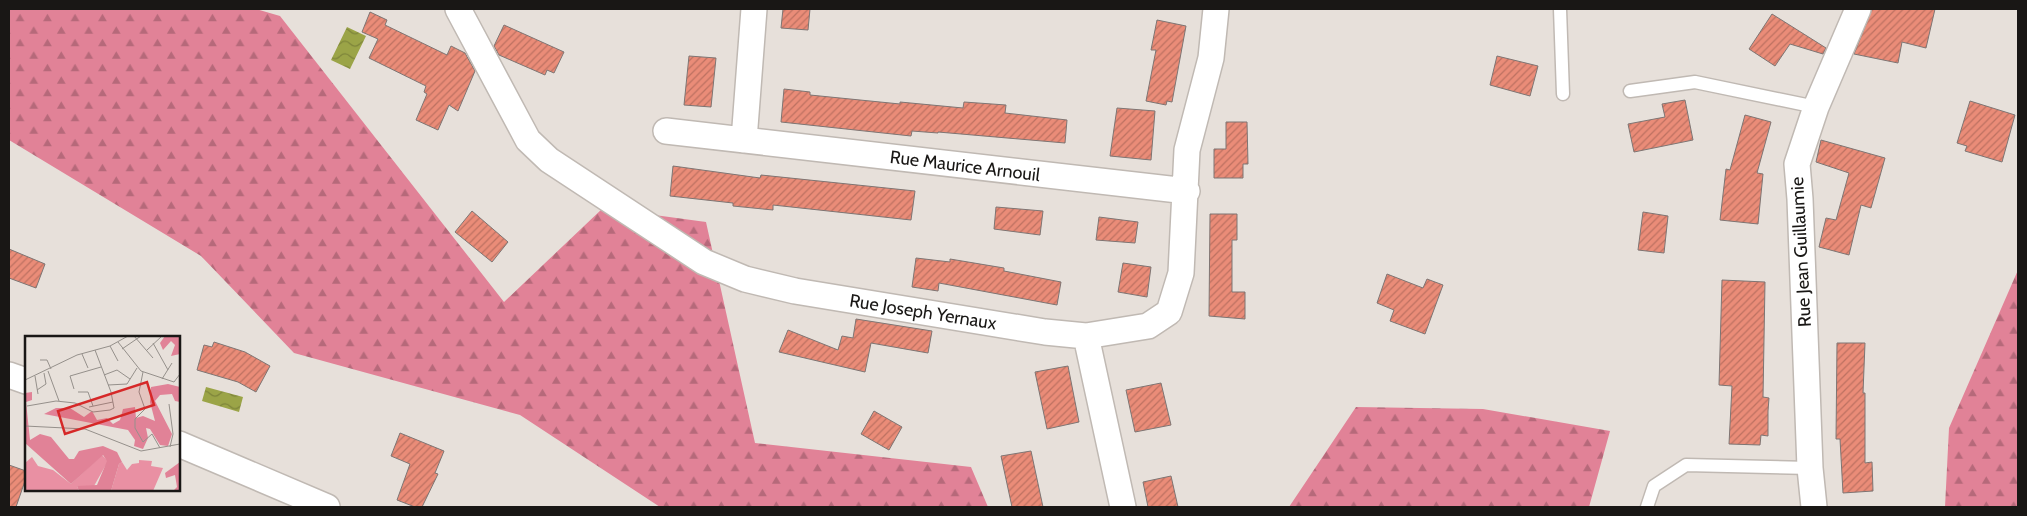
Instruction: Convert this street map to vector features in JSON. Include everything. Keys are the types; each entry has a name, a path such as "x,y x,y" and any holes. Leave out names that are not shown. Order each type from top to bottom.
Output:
{"street":[{"name":"Rue Joseph Yernaux","path":"458,9 528,140 549,160 704,262 745,279 795,291 1045,332 1086,336 1148,326 1169,312 1181,273 1187,150 1211,58 1216,9"},
{"path":"744,140 754,9"},
{"name":"Rue Jean Guillaumie","path":"1814,507 1810,468 1800,199 1797,164 1816,107 1858,9"},
{"name":"Rue Maurice Arnouil","path":"666,131 1186,191"},
{"path":"1086,336 1123,507"},
{"path":"9,374 25,381"},
{"path":"180,444 327,507"}],"lane":[{"path":"1560,9 1563,94"},
{"path":"1630,91 1695,82 1816,107"},
{"path":"1647,507 1654,486 1686,465 1810,468"}],"green space":[{"path":"9,9 256,9 280,16 504,302 603,208 706,222 755,443 971,467 988,507 660,507 520,415 294,353 201,256 9,140"},
{"path":"2018,270 2018,507 1945,507 1949,428"},
{"path":"1356,407 1483,409 1610,431 1589,507 1289,507"}],"water":[{"path":"347,27 366,36 350,69 331,60"},
{"path":"206,387 243,397 239,412 202,401"}],"building":[{"path":"783,9 810,9 808,30 781,28"},
{"path":"1872,9 1935,9 1926,48 1902,42 1898,63 1854,54"},
{"path":"370,12 387,20 385,25 447,55 451,46 465,53 475,71 458,111 449,105 438,130 416,120 427,94 424,92 426,86 369,58 378,39 362,32"},
{"path":"1772,14 1826,48 1823,54 1790,44 1775,66 1749,49"},
{"path":"1157,20 1186,26 1172,102 1167,101 1166,105 1146,101 1156,50 1151,50"},
{"path":"504,25 564,52 554,73 547,70 545,75 499,55 494,46"},
{"path":"689,56 716,58 711,107 684,105"},
{"path":"1497,56 1538,66 1530,96 1490,85"},
{"path":"784,89 810,92 810,95 900,104 900,102 963,108 964,102 1006,105 1005,113 1067,120 1065,143 938,132 912,131 911,136 781,122"},
{"path":"1685,100 1693,140 1634,152 1628,124 1665,117 1662,104"},
{"path":"1970,101 2015,115 2002,162 1965,151 1967,146 1957,143"},
{"path":"1117,108 1155,111 1151,160 1110,156"},
{"path":"1745,115 1771,122 1757,173 1763,174 1758,224 1720,220 1726,169 1730,170"},
{"path":"1226,122 1247,122 1248,164 1243,164 1243,178 1214,178 1214,149 1226,149"},
{"path":"1821,140 1885,158 1871,208 1861,205 1849,255 1819,247 1826,218 1836,220 1849,173 1816,162"},
{"path":"673,166 760,178 761,175 915,191 911,220 773,205 773,210 733,206 733,203 670,196"},
{"path":"996,207 1043,211 1040,235 994,229"},
{"path":"472,211 508,242 492,262 455,232"},
{"path":"1643,212 1668,216 1664,253 1638,250"},
{"path":"1210,214 1237,214 1237,240 1232,240 1232,292 1245,292 1245,319 1209,316"},
{"path":"1099,217 1138,222 1135,243 1096,240"},
{"path":"9,249 45,264 36,288 9,278"},
{"path":"916,258 950,262 950,259 1004,268 1004,271 1061,282 1057,305 939,283 938,291 912,287"},
{"path":"1123,263 1151,267 1147,297 1118,292"},
{"path":"1387,274 1423,288 1427,279 1443,285 1425,334 1390,321 1394,310 1377,303"},
{"path":"1722,280 1765,282 1763,397 1769,398 1768,436 1761,435 1760,445 1729,444 1732,386 1719,385"},
{"path":"856,319 932,331 928,353 871,343 865,372 779,352 788,330 838,350 842,336 853,338"},
{"path":"214,342 245,352 270,366 256,392 238,382 197,370 204,345 212,347"},
{"path":"1837,343 1865,343 1863,393 1865,393 1865,463 1872,462 1873,491 1843,493 1840,439 1836,439"},
{"path":"1068,366 1079,422 1047,429 1035,372"},
{"path":"1161,383 1171,425 1135,432 1126,390"},
{"path":"874,411 902,427 889,450 861,434"},
{"path":"400,433 444,451 435,473 438,474 422,507 415,507 397,500 410,464 391,456"},
{"path":"1031,451 1043,507 1012,507 1001,456"},
{"path":"9,465 25,471 25,481 16,507 9,507"},
{"path":"1171,476 1178,507 1148,507 1143,482"}]}
